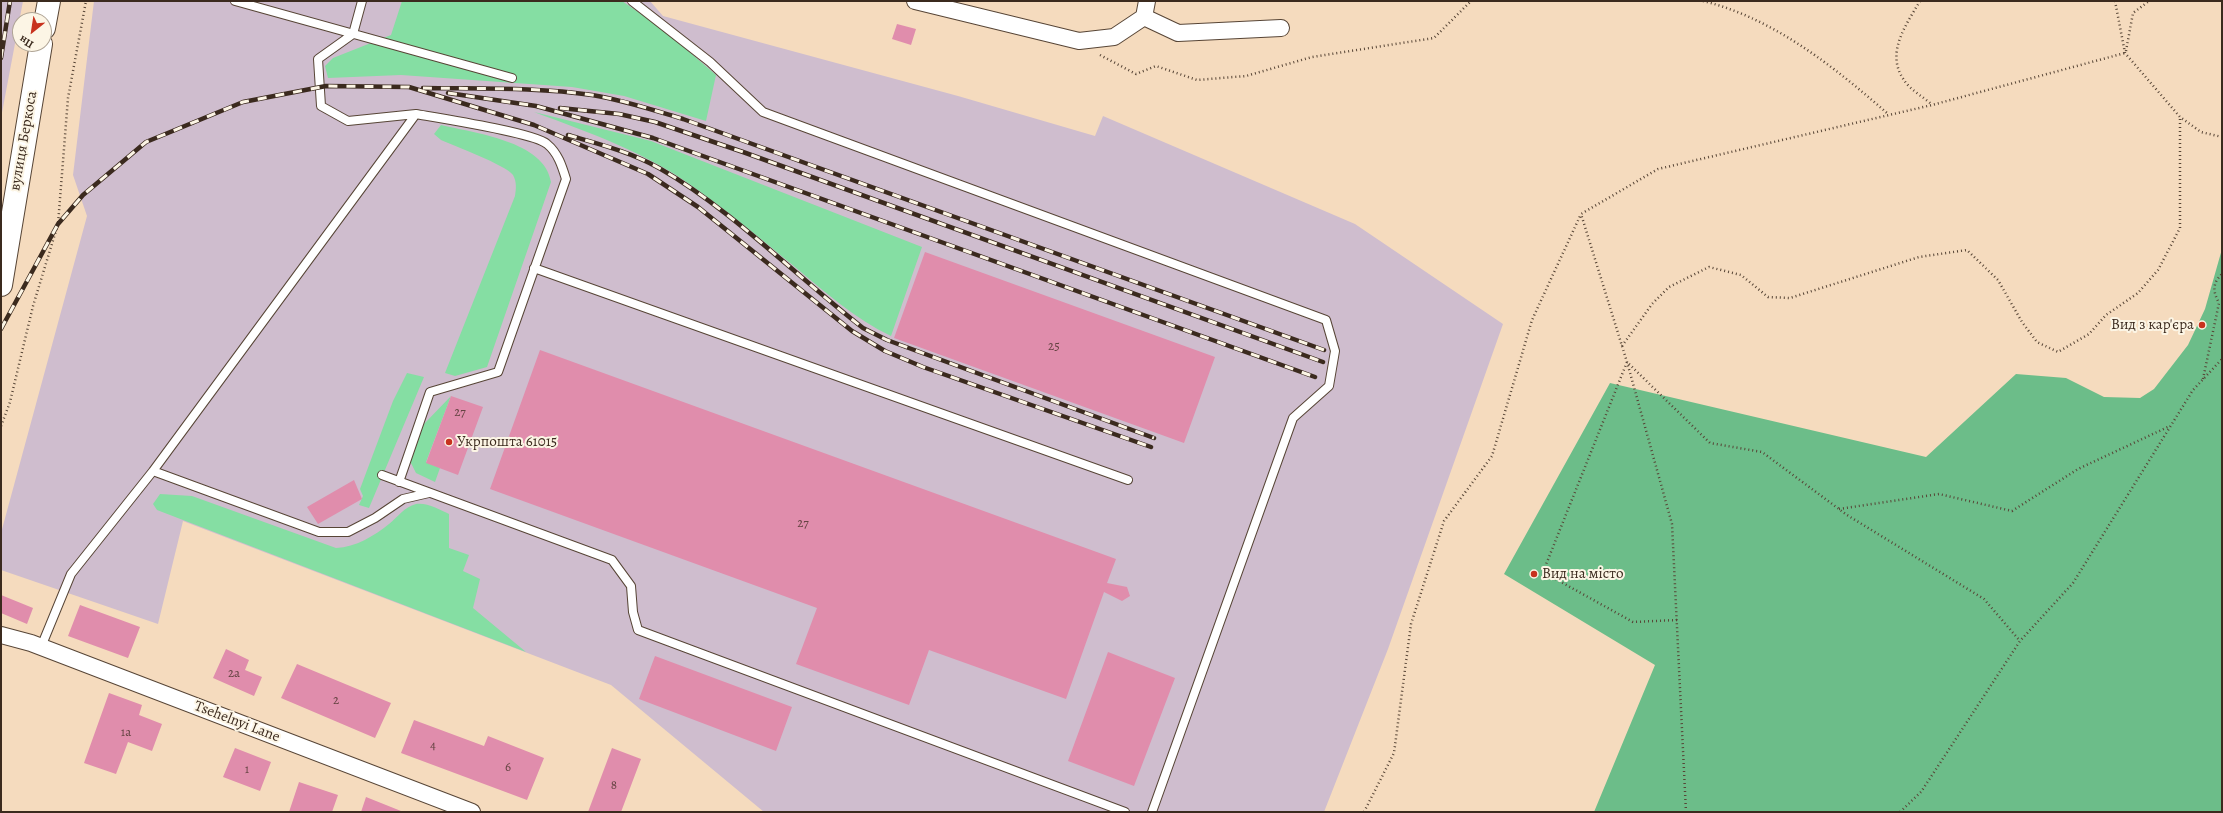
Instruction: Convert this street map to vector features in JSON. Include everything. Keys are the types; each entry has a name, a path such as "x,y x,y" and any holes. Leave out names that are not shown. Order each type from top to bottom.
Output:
{"street":[{"path":"47,12 49,1"},
{"path":"915,1 1079,40 1114,37 1146,9 1178,32 1281,28"},
{"name":"вулиця Беркоса","path":"1,285 24,137 40,52"},
{"name":"Tsehelnyi Lane","path":"1,635 41,647 472,812"}],"lane":[{"path":"235,1 512,78"},
{"path":"362,1 353,34 318,59 321,106 348,121 416,114 525,135 547,143 560,160 566,179 498,372 430,392 399,482"},
{"path":"632,1 710,62 763,112 1326,320 1335,352 1329,386 1294,418 1152,812"},
{"path":"41,647 71,574 153,471 416,114"},
{"path":"534,268 1128,480"},
{"path":"153,471 319,532 348,532 376,518 403,499 430,493"},
{"path":"382,475 612,560 630,586 633,612 638,630 1125,812"}],"path":[{"path":"1,426 10,402 33,306 58,224 68,98 86,1"},
{"path":"1079,40 1111,62 1136,74 1156,66 1197,80 1246,76 1312,57 1434,38 1471,1"},
{"path":"1703,1 1730,8 1785,35 1849,80 1887,114"},
{"path":"1920,1 1901,37 1895,54 1904,81 1932,104"},
{"path":"2115,1 2125,53 2180,117 2201,132 2222,137"},
{"path":"2125,53 2133,13 2149,1"},
{"path":"1364,812 1394,753 1411,624 1444,521 1492,456 1532,320 1581,214 1658,169 1932,104 2125,53"},
{"path":"1622,347 1652,304 1669,286 1709,267 1741,275 1768,297 1790,298 1919,257 1967,250 1998,280 2022,322 2036,342 2058,352 2089,334 2106,314 2138,293 2158,270 2180,228 2180,117"},
{"path":"1581,214 1627,362 1672,524 1686,812"},
{"path":"2222,274 2216,280 2213,293 2222,306"},
{"path":"2203,379 2219,303"},
{"path":"1900,812 1921,792 2020,641 2073,583 2193,390 2222,359"},
{"path":"1627,362 1710,443 1762,452 1839,509 1984,599 2020,641"},
{"path":"1627,362 1543,572 1633,622 1677,620"},
{"path":"1839,509 1939,494 2012,510 2078,469 2171,426"}],"shaded area":[{"path":"1,1 23,1 21,12 12,12 12,52 13,52 1,118"},
{"path":"94,1 650,1 663,16 958,96 1095,136 1103,116 1355,224 1503,324 1388,649 1324,812 764,812 611,685 183,521 158,624 1,570 1,533 87,216 73,175"}],"green space":[{"path":"402,1 622,1 663,29 716,75 706,121 624,96 572,87 401,75 328,78 325,66 333,58 391,35"},
{"path":"534,112 651,141 922,247 891,336 865,322 708,197 676,175 617,144"},
{"path":"441,125 489,136 522,148 536,157 546,168 551,182 487,367 455,376 445,373 515,196 516,186 513,175 501,166 441,140 434,134"},
{"path":"2222,249 2222,812 1594,812 1655,665 1504,574 1610,383 1926,457 2016,374 2066,378 2104,397 2140,398 2154,389 2188,345 2205,309"},
{"path":"407,373 424,377 369,508 359,505 363,496 360,489 393,401"},
{"path":"451,396 426,462 440,468 435,482 416,473 410,461 424,424"},
{"path":"160,494 192,496 336,548 351,546 371,537 412,505 429,505 449,514 449,548 469,555 463,571 480,579 473,608 526,652 157,510 153,504"}],"building":[{"path":"897,24 916,29 911,45 892,39"},
{"path":"925,252 1215,357 1184,443 894,338"},
{"path":"540,350 1116,559 1107,583 1127,587 1130,596 1122,601 1104,592 1066,699 929,650 909,705 796,664 817,608 490,489"},
{"path":"451,396 483,407 458,475 426,463"},
{"path":"354,480 362,499 318,524 307,507"},
{"path":"1,595 33,608 27,624 1,613"},
{"path":"80,605 140,627 128,658 68,636"},
{"path":"226,649 249,660 245,670 262,677 254,696 213,678"},
{"path":"1108,652 1175,678 1134,786 1068,761"},
{"path":"655,656 792,707 776,751 639,699"},
{"path":"297,664 391,703 375,738 281,698"},
{"path":"109,693 142,705 139,715 162,724 152,751 128,742 116,774 84,763"},
{"path":"414,720 484,746 488,736 544,758 527,800 401,753"},
{"path":"235,748 271,762 260,791 223,777"},
{"path":"612,748 641,759 621,812 588,812"},
{"path":"299,782 338,795 332,812 289,812"},
{"path":"366,797 401,811 401,812 361,812"}],"railway":[{"path":"1,58 10,1"},
{"path":"1,329 58,224 83,195 146,142 243,102 326,86 409,87 534,125 648,174 698,207 852,331 885,351 923,367 1151,447"},
{"path":"423,88 508,89 571,92 627,102 683,119 1324,350"},
{"path":"448,93 536,106 653,138 1315,377"},
{"path":"560,108 619,114 655,122 743,152 1323,362"},
{"path":"568,135 637,157 659,168 686,185 738,223 863,328 887,340 1154,438"}],"place":[{"name":"Вид з кар'єра","path":"2202,325"},
{"name":"Укрпошта 61015","path":"449,442"},
{"name":"Вид на місто","path":"1534,574"}]}
